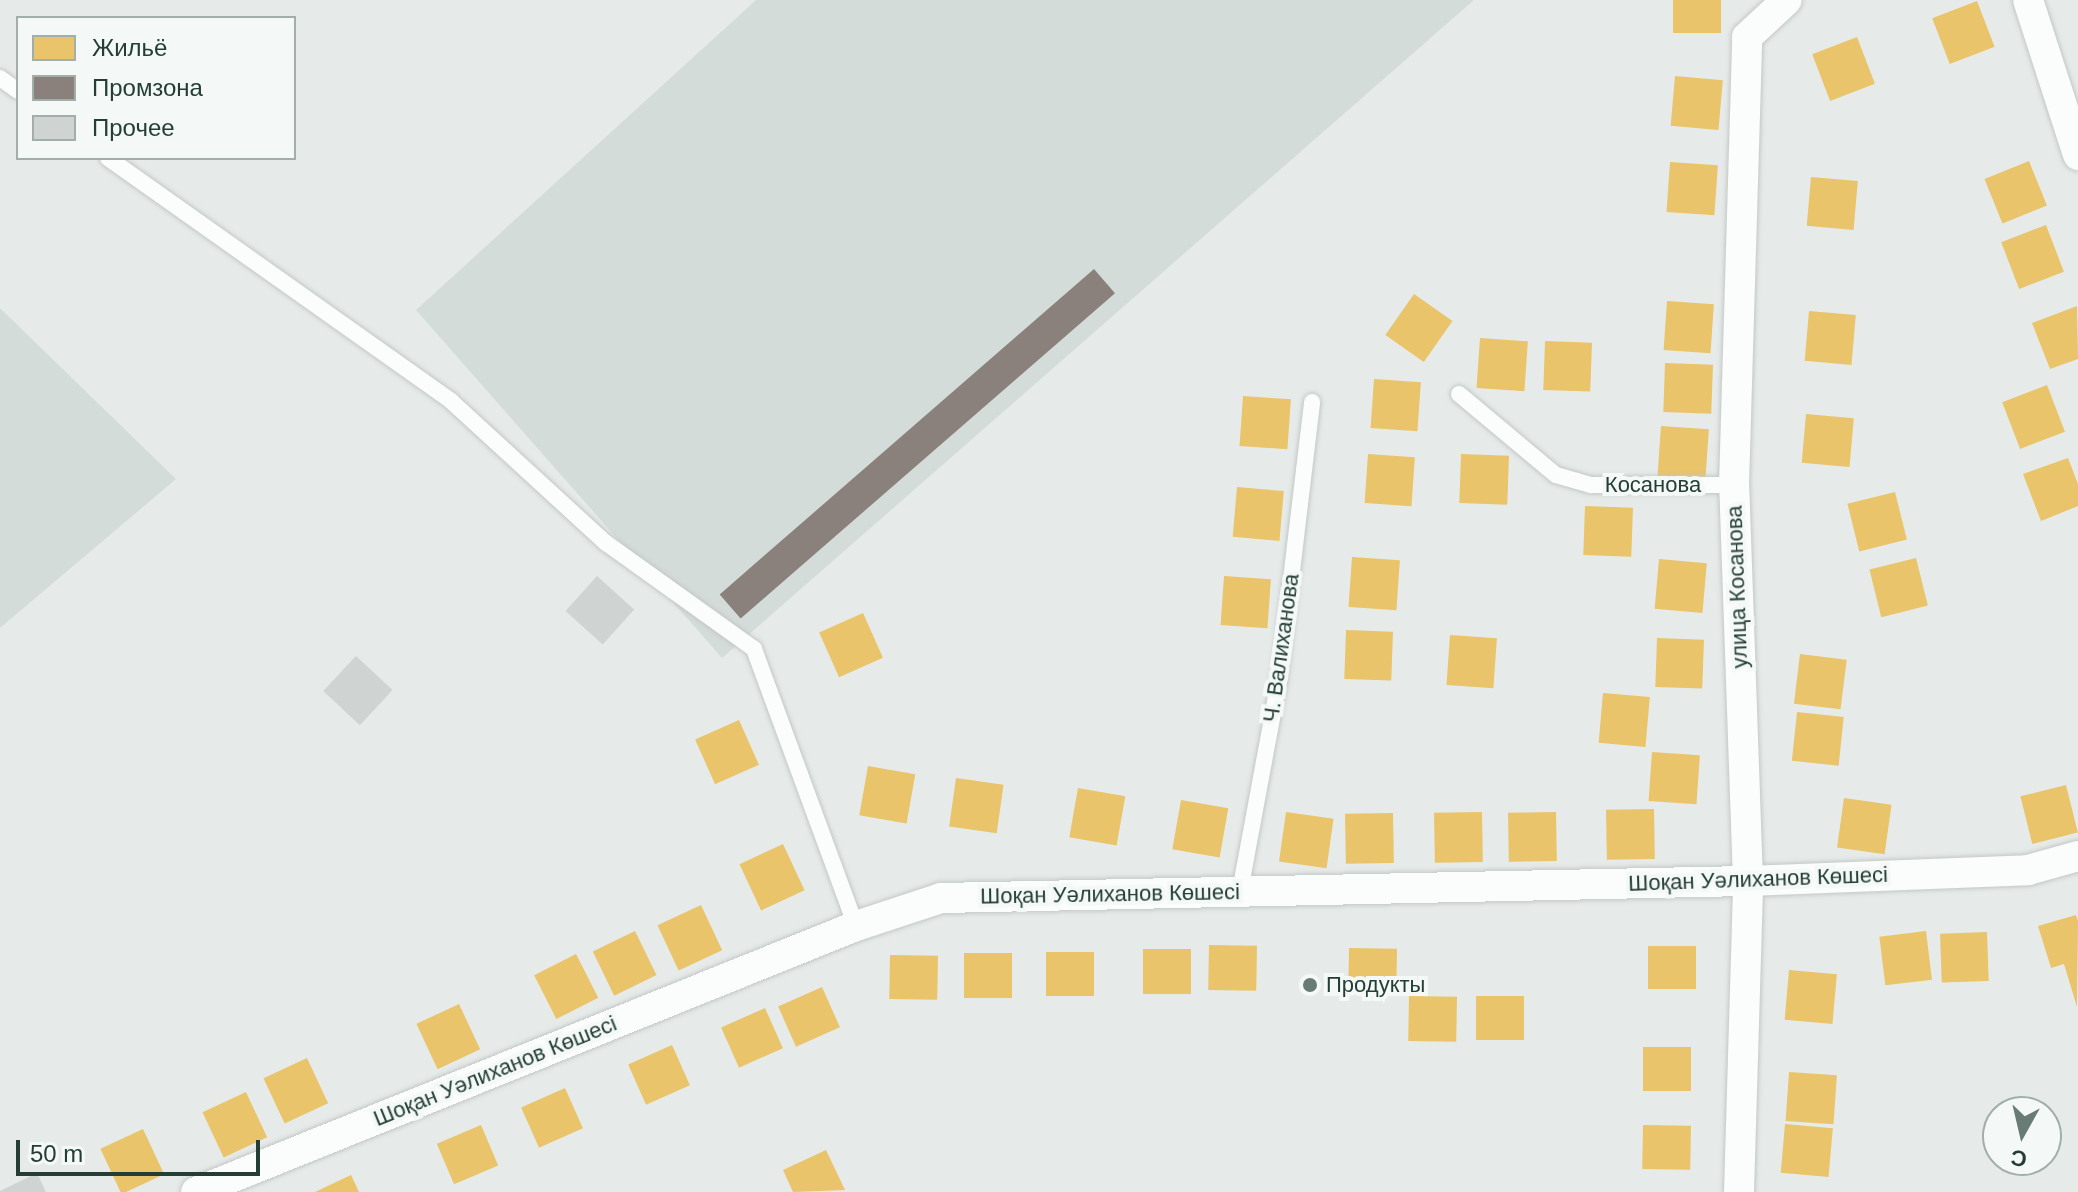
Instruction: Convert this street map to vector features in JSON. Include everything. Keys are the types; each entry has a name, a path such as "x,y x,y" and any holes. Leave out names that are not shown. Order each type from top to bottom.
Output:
{"street":[{"name":"улица Косанова","path":"1739,1192 1748,881 1734,485 1747,37 1787,0"},
{"path":"2028,0 2078,155"},
{"name":"Шоқан Уәлиханов Көшесі","path":"196,1192 856,926 941,898 1748,881 2028,870 2078,856"}],"lane":[{"path":"111,160 451,401 606,543 754,649 856,926"},
{"name":"Косанова","path":"1459,394 1556,475 1592,485 1734,485"},
{"name":"Ч. Валиханова","path":"1240,891 1279,680 1312,402"}],"shaded area":[{"path":"756,0 1474,0 722,658 416,310"},
{"path":"0,308 176,479 0,628"}],"building: Жильё":[{"path":"1673,0 1721,0 1721,33 1673,33"},
{"path":"1977,1 1995,47 1950,64 1932,18"},
{"path":"1857,37 1875,84 1830,101 1812,54"},
{"path":"1675,76 1723,80 1718,130 1671,126"},
{"path":"2029,161 2047,206 2002,223 1984,179"},
{"path":"1670,162 1718,165 1714,215 1667,212"},
{"path":"1811,177 1858,181 1854,230 1807,226"},
{"path":"2046,225 2064,272 2019,289 2001,242"},
{"path":"1414,294 1453,321 1424,362 1385,335"},
{"path":"1667,301 1714,304 1710,353 1664,350"},
{"path":"2077,306 2078,359 2050,369 2032,323"},
{"path":"1809,311 1856,315 1851,365 1805,361"},
{"path":"1480,338 1528,341 1524,391 1477,388"},
{"path":"1545,341 1592,343 1590,392 1543,390"},
{"path":"1665,363 1713,365 1711,414 1663,412"},
{"path":"1374,379 1421,382 1417,431 1371,428"},
{"path":"2047,385 2065,432 2020,449 2002,402"},
{"path":"1243,396 1291,399 1287,449 1240,446"},
{"path":"1806,414 1854,418 1850,467 1802,463"},
{"path":"1661,426 1709,429 1705,479 1658,476"},
{"path":"1368,454 1415,457 1411,506 1365,503"},
{"path":"1461,454 1509,456 1507,505 1459,503"},
{"path":"2068,458 2078,484 2078,506 2041,521 2023,474"},
{"path":"1237,487 1284,491 1279,541 1233,537"},
{"path":"1895,492 1907,540 1859,551 1847,504"},
{"path":"1585,506 1633,508 1631,557 1583,555"},
{"path":"1352,557 1400,560 1396,610 1349,607"},
{"path":"1916,558 1928,606 1881,617 1869,570"},
{"path":"1659,559 1707,563 1702,613 1655,609"},
{"path":"1224,576 1271,579 1267,628 1221,625"},
{"path":"863,613 883,658 839,677 819,633"},
{"path":"1346,630 1393,632 1391,681 1344,679"},
{"path":"1450,635 1497,638 1493,688 1447,685"},
{"path":"1657,638 1704,640 1702,689 1655,687"},
{"path":"1800,654 1847,660 1841,709 1794,704"},
{"path":"1603,693 1650,697 1645,747 1599,743"},
{"path":"1797,712 1844,717 1839,766 1792,761"},
{"path":"739,720 759,765 715,784 695,740"},
{"path":"1652,752 1700,755 1696,804 1649,801"},
{"path":"868,766 915,774 907,824 859,815"},
{"path":"956,778 1004,785 997,833 949,827"},
{"path":"2066,785 2078,833 2032,844 2020,796"},
{"path":"1078,788 1125,796 1117,846 1069,837"},
{"path":"1844,798 1892,805 1885,854 1837,848"},
{"path":"1181,800 1228,808 1220,858 1172,849"},
{"path":"1654,809 1655,859 1607,860 1606,810"},
{"path":"1286,812 1334,819 1327,868 1279,862"},
{"path":"1482,812 1483,862 1435,863 1434,813"},
{"path":"1556,812 1557,861 1509,862 1508,813"},
{"path":"1393,813 1394,863 1346,864 1345,814"},
{"path":"783,844 805,890 761,911 739,864"},
{"path":"701,905 722,950 679,971 657,925"},
{"path":"2076,915 2077,1007 2064,964 2051,968 2038,926"},
{"path":"635,931 656,975 614,996 593,952"},
{"path":"1926,931 1932,980 1885,985 1879,937"},
{"path":"1987,932 1989,981 1942,983 1940,934"},
{"path":"1209,945 1257,946 1256,991 1208,990"},
{"path":"1648,946 1696,946 1696,989 1648,989"},
{"path":"1349,948 1397,949 1396,993 1348,992"},
{"path":"1143,949 1191,949 1191,994 1143,994"},
{"path":"1046,952 1094,952 1094,996 1046,996"},
{"path":"964,953 1012,953 1012,998 964,998"},
{"path":"576,954 598,998 556,1019 534,975"},
{"path":"890,955 938,956 937,1000 889,999"},
{"path":"1789,970 1837,974 1832,1024 1785,1020"},
{"path":"822,987 840,1027 796,1047 778,1007"},
{"path":"1409,996 1457,997 1456,1042 1408,1041"},
{"path":"1476,996 1524,996 1524,1040 1476,1040"},
{"path":"459,1004 480,1049 438,1069 416,1024"},
{"path":"765,1008 783,1048 739,1068 721,1028"},
{"path":"672,1045 690,1085 646,1105 628,1065"},
{"path":"1643,1047 1691,1047 1691,1091 1643,1091"},
{"path":"307,1058 328,1103 285,1124 263,1078"},
{"path":"1789,1072 1837,1075 1833,1124 1786,1121"},
{"path":"565,1088 583,1128 539,1148 521,1108"},
{"path":"246,1092 267,1137 224,1158 202,1112"},
{"path":"1785,1124 1833,1128 1829,1177 1781,1173"},
{"path":"481,1125 498,1166 454,1184 437,1144"},
{"path":"1643,1125 1691,1126 1690,1170 1642,1169"},
{"path":"143,1129 164,1174 121,1192 100,1149"},
{"path":"826,1150 845,1190 793,1192 783,1170"},
{"path":"351,1175 359,1192 315,1192"}],"building: Промзона":[{"path":"1094,269 1115,293 741,619 720,594"}],"building: Прочее":[{"path":"597,576 634,609 603,644 566,611"},
{"path":"356,656 393,690 360,725 323,691"},
{"path":"37,1173 46,1192 0,1192 0,1191"}],"place":[{"name":"Продукты","path":"1310,985"}]}
